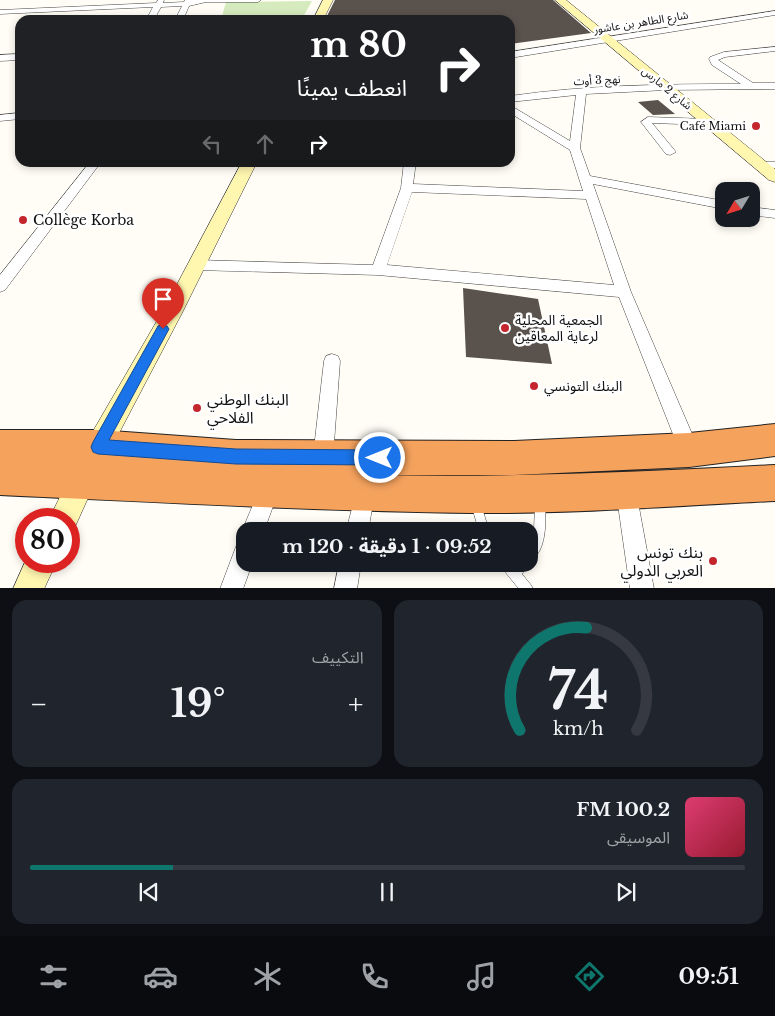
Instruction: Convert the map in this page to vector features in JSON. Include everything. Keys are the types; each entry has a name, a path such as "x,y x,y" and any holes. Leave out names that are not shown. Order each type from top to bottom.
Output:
{"highway":[{"path":"0,447 98,447 236,457 514,458 689,450 775,440"},
{"path":"0,478 269,490 473,495 626,492 775,482"}],"street":[{"path":"3,12 20,0"},
{"path":"3,12 85,5 148,4 168,0"},
{"path":"160,2 258,0"},
{"path":"320,15 328,0"},
{"name":"شارع 2 مارس","path":"560,0 775,177"},
{"path":"153,15 160,2"},
{"path":"181,15 187,2"},
{"name":"شارع الطاهر بن عاشور","path":"515,54 775,8"},
{"name":"شارع الطاهر بن عاشور","path":"515,47 775,13"},
{"path":"750,86 715,63 713,59 724,55 775,49"},
{"path":"0,58 15,57"},
{"name":"نهج 3 أوت","path":"515,98 537,95 666,87 775,86"},
{"path":"581,93 575,148 624,292 689,450"},
{"path":"0,111 15,110"},
{"path":"515,112 575,148"},
{"path":"0,118 15,116"},
{"path":"670,152 649,127 646,122 648,120 708,122"},
{"path":"761,165 775,165"},
{"path":"0,286 92,167"},
{"path":"70,508 98,447 172,313 247,167"},
{"path":"378,270 407,188 409,167"},
{"path":"585,179 715,204"},
{"path":"407,188 592,195"},
{"path":"760,212 775,214"},
{"path":"196,265 378,270 624,292"},
{"path":"323,457 332,361"},
{"path":"257,522 269,490"},
{"path":"626,492 642,588"},
{"path":"359,522 365,493"},
{"path":"231,588 237,572"},
{"path":"345,588 348,572"},
{"path":"28,588 36,573"}],"lane":[{"path":"538,538 541,530 539,494"},
{"path":"473,495 481,522"},
{"path":"514,574 526,588"}],"green space":[{"path":"312,1 304,15 222,15 226,2"}],"building":[{"path":"335,0 553,0 591,33 515,43 515,15 328,15"},
{"path":"658,100 675,114 653,115 638,102"},
{"name":"الجمعية المحلية لرعاية المعاقين","path":"463,288 538,299 552,364 466,357"}],"place":[{"name":"Café Miami","path":"756,126"},
{"name":"Collège Korba","path":"23,220"},
{"name":"الجمعية المحلية لرعاية المعاقين","path":"505,328"},
{"name":"البنك التونسي","path":"534,386"},
{"name":"البنك الوطني الفلاحي","path":"197,408"},
{"name":"بنك تونس العربي الدولي","path":"713,561"}],"route":[{"path":"163,329 98,447 236,457 380,458"}]}
